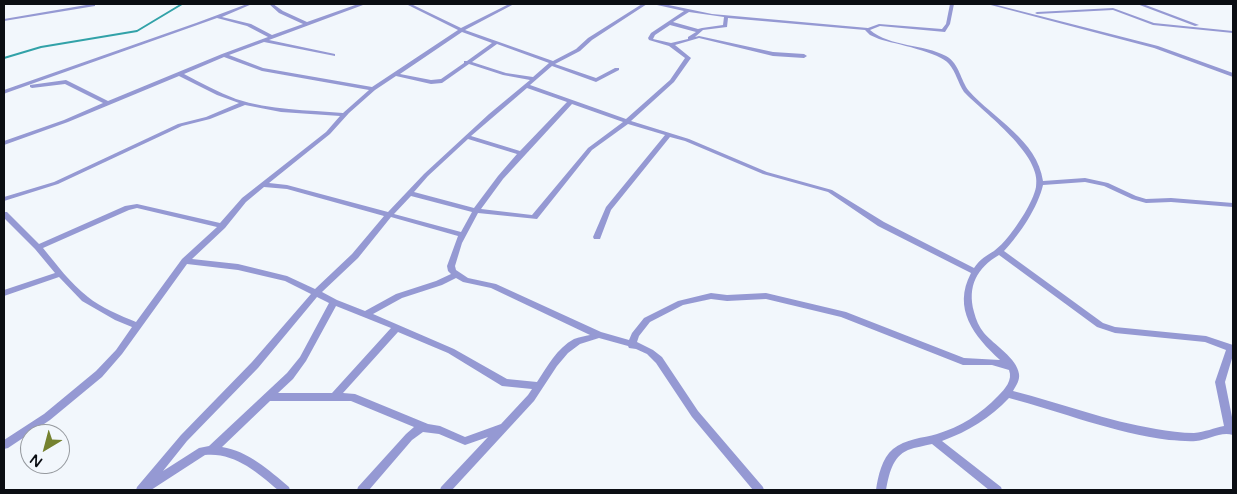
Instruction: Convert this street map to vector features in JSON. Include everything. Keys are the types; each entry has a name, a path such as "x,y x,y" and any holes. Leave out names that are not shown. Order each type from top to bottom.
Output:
{"street":[{"path":"4,92 250,4"},
{"path":"271,4 281,12 307,24"},
{"path":"4,143 66,121 224,55 361,4"},
{"path":"408,4 461,30 596,80 617,69"},
{"path":"4,445 47,417 111,362 185,261 222,226 244,200 333,128 344,115 373,89 461,30 512,4"},
{"path":"142,490 184,438 255,365 316,293 355,256 388,216 467,137 552,64 578,50 590,39 645,4"},
{"path":"658,4 687,12 726,17 867,29 878,25 943,31 948,24 952,4"},
{"path":"989,4 1030,13 1169,51 1233,75"},
{"path":"1139,4 1208,28"},
{"path":"4,20 93,5"},
{"path":"1030,13 1113,9 1153,24 1233,32"},
{"path":"410,193 477,211 534,217 590,149 672,81 688,61 688,58 671,44 650,38 687,12"},
{"path":"218,17 249,25 272,37"},
{"path":"671,44 689,38 699,31 725,26 726,17"},
{"path":"670,23 699,31"},
{"path":"867,29 869,33 876,37 922,49 949,60 954,65 965,90 1022,143 1035,165 1040,183 1030,209 999,251 986,259 976,272 967,297 972,321 980,334 1007,359 1014,371 1014,382 1008,394 981,418 934,440 898,450 889,462 880,490"},
{"path":"689,38 705,38 773,54 804,56"},
{"path":"264,40 333,55"},
{"path":"394,74 438,82 497,42"},
{"path":"224,55 262,69 373,89"},
{"path":"466,62 505,74 535,79"},
{"path":"180,74 216,93 244,103 279,110 344,115"},
{"path":"16,89 66,82 107,103"},
{"path":"528,86 720,152 742,165 764,173 830,191 882,224 976,272"},
{"path":"571,101 489,193 460,234 451,266 455,274 466,280 492,286 599,335 632,346 640,346 658,360 695,414 759,490"},
{"path":"4,199 56,183 180,125 208,118 244,103"},
{"path":"597,237 608,209 668,135"},
{"path":"467,137 523,154"},
{"path":"1040,183 1084,180 1106,184 1134,198 1146,201 1171,200 1233,205"},
{"path":"263,185 286,187 460,234"},
{"path":"38,247 137,206 222,226"},
{"path":"4,214 38,247 84,299 118,318 138,326"},
{"path":"999,251 1100,325 1115,330 1206,340 1232,348 1220,382 1232,429 1201,436 1160,433 1113,424 1008,394"},
{"path":"185,261 269,274 301,285 334,302 451,351 505,383 539,386"},
{"path":"4,293 60,274"},
{"path":"366,314 399,296 439,283 455,274"},
{"path":"632,346 635,335 647,320 681,303 711,296 727,298 766,296 843,314 962,361 992,360 1011,366"},
{"path":"213,449 270,397 303,359 334,302"},
{"path":"335,396 397,327"},
{"path":"445,490 531,398 554,363 571,346 599,335"},
{"path":"270,397 352,397 424,427 440,430 465,441 505,426"},
{"path":"362,490 409,437 424,427"},
{"path":"934,440 997,490"},
{"path":"142,490 203,451 213,449 240,457 268,474 285,490"}],"waterway":[{"path":"4,58 41,47 137,31 182,4"}]}
